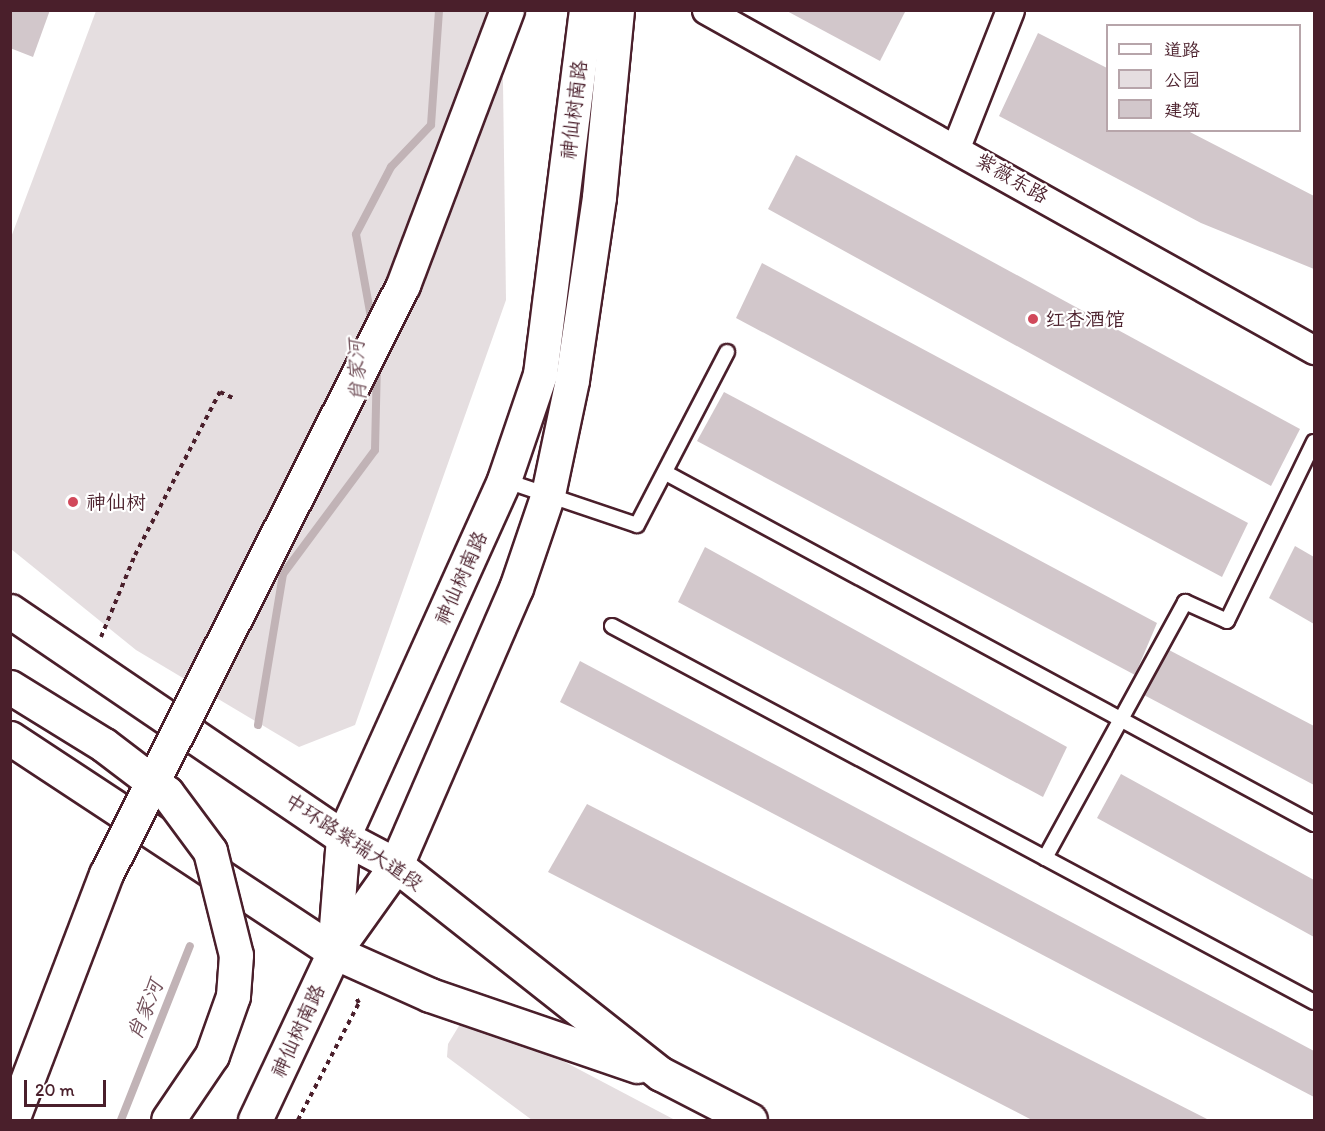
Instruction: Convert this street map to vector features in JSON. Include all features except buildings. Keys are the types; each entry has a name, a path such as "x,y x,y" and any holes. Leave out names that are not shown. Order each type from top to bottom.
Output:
{"main road":[{"path":"12,1120 106,874 403,285 507,10"},
{"name":"神仙树南路","path":"255,1120 334,952 343,837 504,480 540,374 586,10"},
{"path":"334,952 396,865 516,588 548,494 572,380 599,197 617,10"},
{"name":"中环路紫瑞大道段","path":"10,611 343,837 396,865 661,1074 750,1120"},
{"path":"10,687 105,745 167,793 210,851 236,955 233,996 212,1055 168,1120"},
{"path":"10,738 334,952 429,995 661,1074"}],"street":[{"name":"紫薇东路","path":"706,10 956,147 1314,350"},
{"path":"956,147 1010,10"}],"lane":[{"path":"504,480 637,525 727,352"},
{"path":"1045,858 1185,602 1227,621 1314,442"},
{"path":"666,472 1314,824"},
{"path":"612,626 1314,1002"}],"path":[{"path":"90,666 135,555 178,470 220,392 233,398"},
{"path":"298,1120 359,1003 354,993"}],"green space":[{"path":"96,11 502,11 506,300 355,725 299,747 136,650 11,549 10,240"},
{"path":"468,1011 675,1120 532,1120 447,1057 448,1044"}],"waterway":[{"name":"肖家河","path":"372,323 356,234 391,167 431,125 439,10"},
{"name":"肖家河","path":"258,725 283,574 375,450 377,362"},
{"name":"肖家河","path":"121,1120 190,946"}],"place":[{"name":"红杏酒馆","path":"1033,319"},
{"name":"神仙树","path":"73,502"}]}
